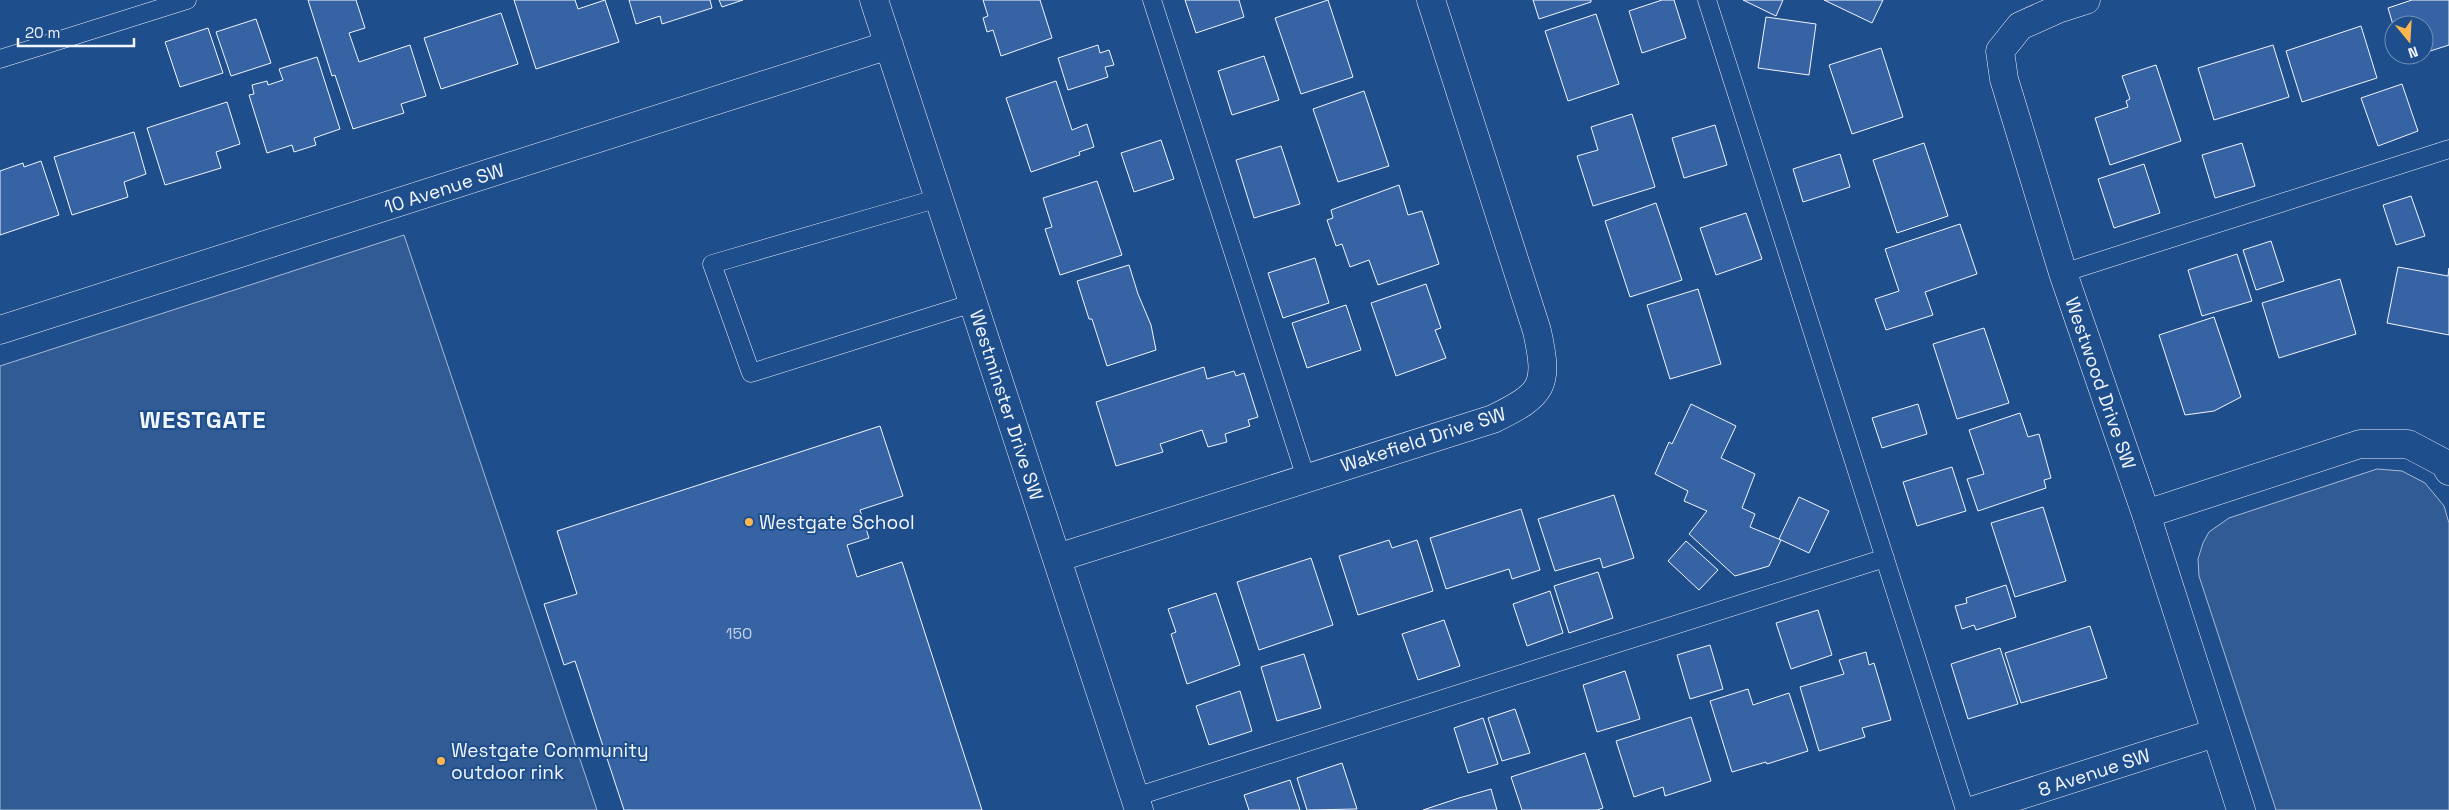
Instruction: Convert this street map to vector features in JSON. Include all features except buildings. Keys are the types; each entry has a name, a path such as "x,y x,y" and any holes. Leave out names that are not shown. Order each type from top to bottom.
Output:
{"street":[{"name":"Westminster Drive SW","path":"874,0 1137,804"},
{"name":"Wakefield Drive SW","path":"1057,558 1493,419 1523,404 1541,386 1544,364 1536,331 1431,0"},
{"name":"Westwood Drive SW","path":"2086,0 2058,9 2020,26 2000,51 2004,79 2063,273 2146,514 2241,810"},
{"name":"10 Avenue SW","path":"0,330 889,45"},
{"path":"2146,514 2360,444 2408,444 2444,463 2449,471"},
{"name":"8 Avenue SW","path":"1974,810 2215,733"}],"lane":[{"path":"0,59 187,0"},
{"path":"1152,0 1306,478"},
{"path":"1707,0 1965,810"},
{"path":"2063,273 2449,149"},
{"path":"939,198 712,264 751,373 973,304"},
{"path":"1137,804 1885,558"}],"shaded area":[{"path":"404,235 597,810 0,810 0,366"},
{"path":"2377,469 2402,471 2425,483 2444,506 2449,523 2449,810 2276,810 2199,576 2198,559 2209,532 2229,518"}],"place":[{"name":"Westgate School","path":"749,522"},
{"name":"Westgate Community outdoor rink","path":"441,761"}],"district":[{"name":"WESTGATE","path":"203,420"}]}
